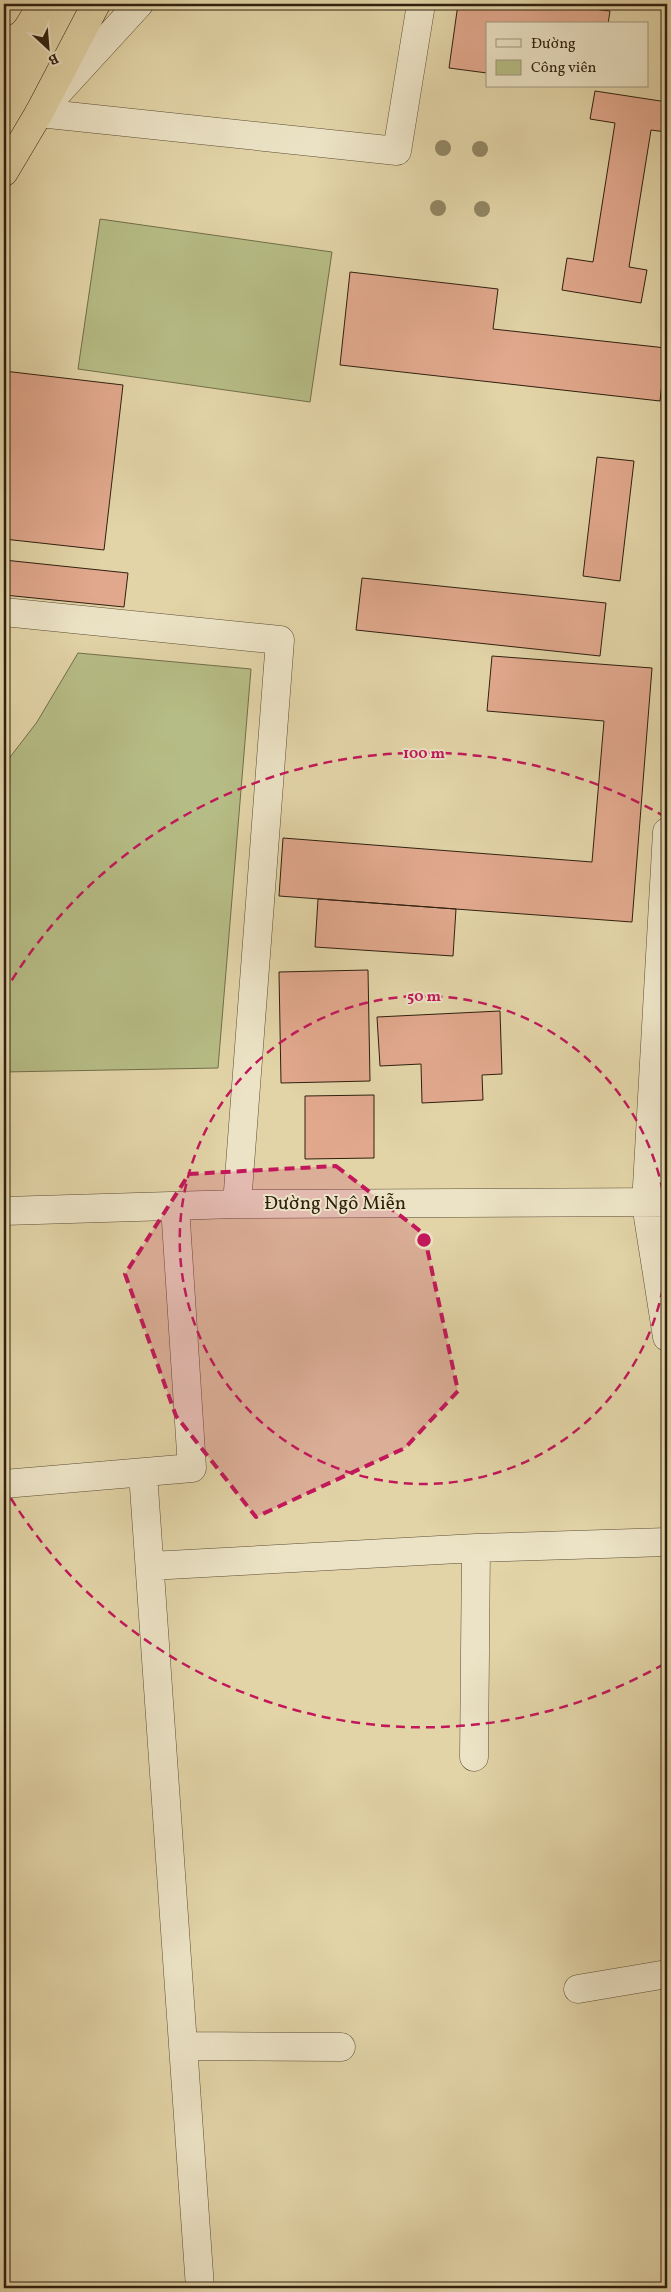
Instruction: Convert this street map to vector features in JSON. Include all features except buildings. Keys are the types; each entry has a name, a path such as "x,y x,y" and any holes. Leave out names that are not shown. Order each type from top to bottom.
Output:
{"highway":[{"path":"4,12 9,4"},
{"path":"4,172 39,113 96,4"}],"street":[{"path":"39,113 139,4"},
{"path":"39,113 397,151 421,4"},
{"path":"4,612 280,640 237,1204"},
{"path":"667,832 657,1203 667,1336"},
{"name":"Đường Ngô Miễn","path":"4,1211 237,1204 657,1203"},
{"path":"4,1484 192,1468 175,1206"},
{"path":"144,1473 200,2288"},
{"path":"150,1566 476,1548 667,1542"},
{"path":"474,1757 476,1548"},
{"path":"578,1989 667,1974"},
{"path":"184,2046 341,2046"}],"highlighted area":[{"path":"336,1166 424,1234 458,1391 405,1448 256,1517 176,1416 125,1274 189,1174"}],"green space":[{"path":"100,219 332,252 310,402 78,369"},
{"path":"78,653 251,669 218,1068 4,1072 4,765 37,722"}]}
